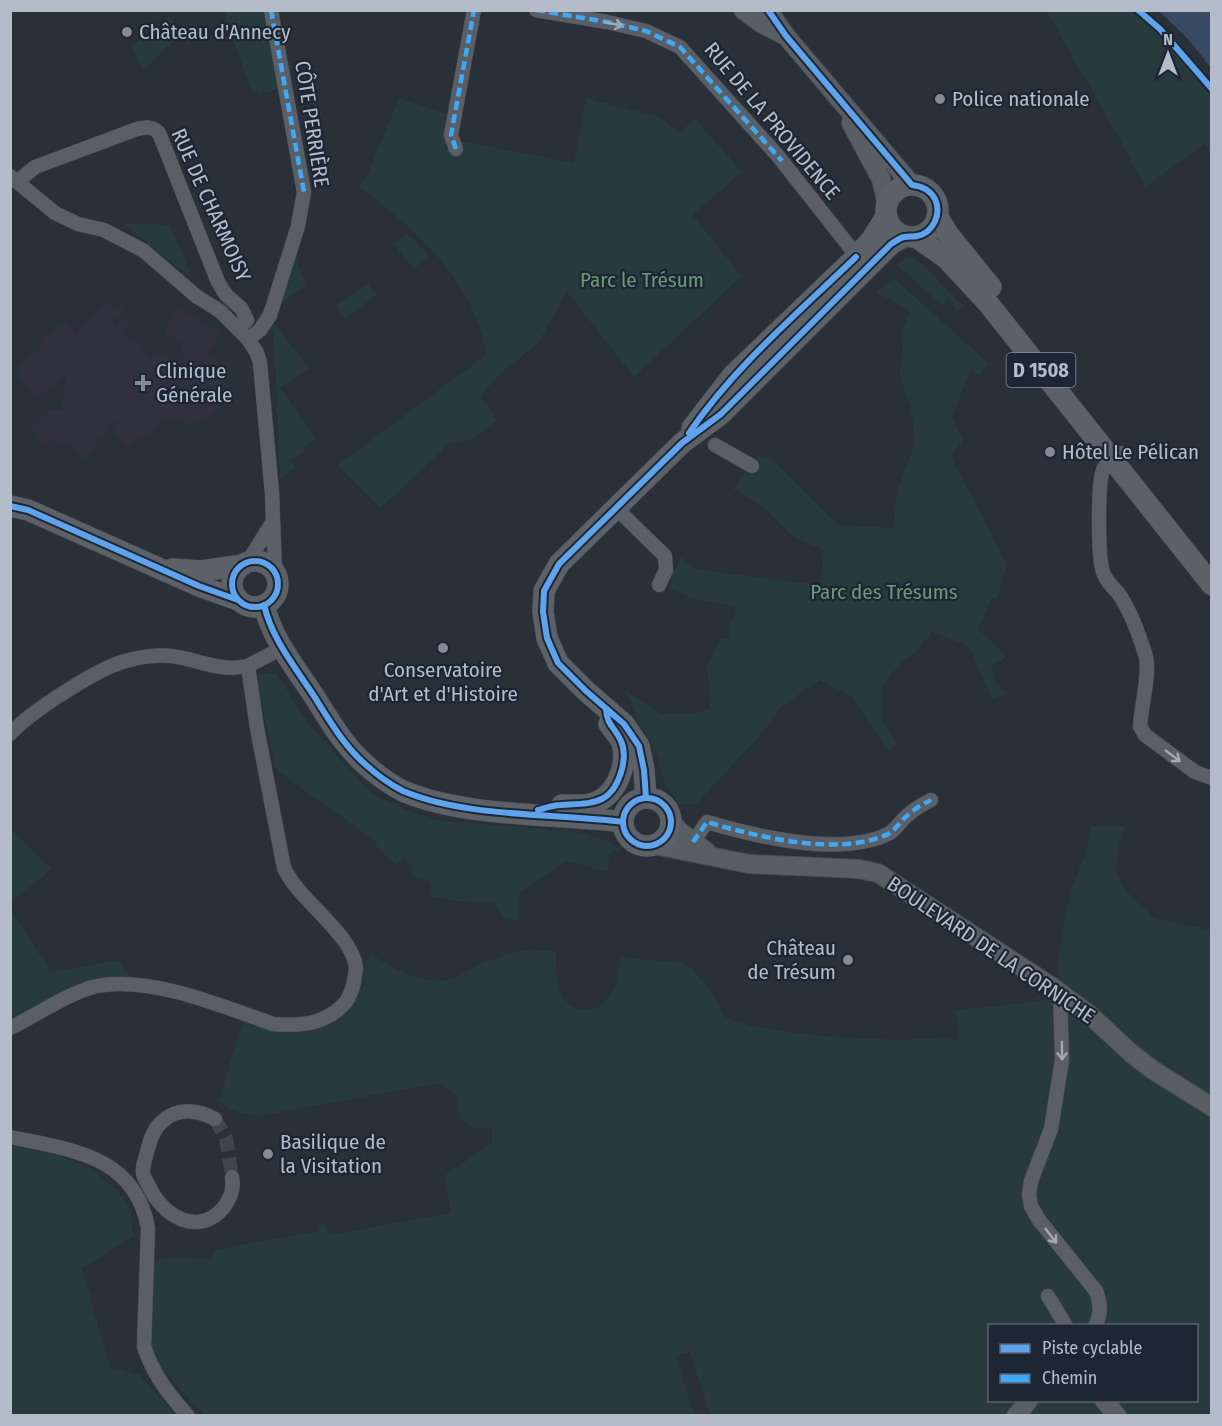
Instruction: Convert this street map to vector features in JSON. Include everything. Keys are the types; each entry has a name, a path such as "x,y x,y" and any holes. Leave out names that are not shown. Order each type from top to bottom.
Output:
{"main road":[{"path":"743,10 762,24 786,36"},
{"path":"768,10 786,36 912,185"},
{"path":"839,100 881,179 886,210 893,229 911,236"},
{"path":"646,798 639,746 624,724 558,663 547,638 543,612 544,591 559,564 682,443 721,414 891,244 930,230 937,216 937,204 931,194 922,187 912,185 896,190 872,239 733,375 705,408 682,443"},
{"name":"D 1508","path":"937,216 948,234 1212,585"},
{"name":"D 1508","path":"911,236 945,258 987,302 1212,565"},
{"path":"10,506 28,510 153,566 246,605 255,607 264,605 275,595 278,579 275,572 262,562 184,571 153,566"},
{"path":"238,600 232,588 232,581 234,574 245,564"},
{"path":"264,605 266,615 282,648 340,737 365,764 401,790 446,804 524,814 623,822"},
{"path":"524,814 560,805 588,805 601,801 612,789 620,777 624,754 621,741 607,720 606,709"},
{"path":"646,798 663,804 671,821 667,835 655,844 646,846 637,844 624,831 624,813 637,800 646,798"},
{"name":"BOULEVARD DE LA CORNICHE","path":"671,821 678,830 710,855"},
{"name":"BOULEVARD DE LA CORNICHE","path":"655,844 749,864 859,869 878,873 1060,993 1090,1015 1153,1070 1212,1107"},
{"path":"1016,1416 1028,1402"},
{"path":"1105,1402 1117,1416"}],"street":[{"name":"CÔTE PERRIÈRE","path":"243,334 260,330 270,315 298,226 304,192 271,10"},
{"path":"456,150 451,135 474,10"},
{"name":"RUE DE LA PROVIDENCE","path":"536,10 646,31 680,47 782,161 856,256"},
{"name":"RUE DE CHARMOISY","path":"14,179 35,167 138,129 150,127 154,129 159,133 218,282 226,296 246,314 247,320 243,334"},
{"path":"14,179 55,213 78,224 104,230 144,251 196,296 220,311 243,334 257,353 260,363 272,493 275,572"},
{"path":"844,291 853,272 856,256"},
{"path":"715,445 752,466"},
{"path":"1117,456 1104,468 1100,484 1102,571 1128,610 1147,660 1140,726 1145,735 1195,772 1212,778"},
{"path":"616,508 665,556 666,570 659,585"},
{"path":"245,564 272,523"},
{"path":"10,734 58,697 121,662 156,655 232,669 248,666 282,648"},
{"path":"10,1028 69,997 92,988 112,984 165,990 273,1024 303,1025 321,1020 344,1005 352,990 356,969 351,951 320,912 290,882 284,868 256,728 248,666"},
{"path":"693,842 707,822 742,833 827,845 855,844 889,833 898,827 906,815 931,800"},
{"path":"1060,993 1062,1060 1052,1129 1031,1181 1029,1194 1039,1220 1096,1291 1100,1301 1100,1311 1096,1324"},
{"path":"215,1119 199,1112 179,1112 169,1116 157,1127 142,1172 155,1201 172,1216 183,1220 210,1219 219,1213 231,1197 234,1184 232,1177"},
{"path":"10,1137 63,1148 92,1157 114,1171 136,1193 145,1210 148,1228 144,1346 149,1364 172,1398 188,1416"},
{"path":"1048,1296 1065,1324"}],"shaded area":[{"name":"Clinique Générale","path":"107,303 114,310 121,304 126,310 112,322 115,326 125,318 131,325 123,331 131,340 134,338 151,358 157,353 165,353 173,364 184,360 182,343 164,333 178,308 221,332 206,354 224,370 218,375 222,385 222,399 216,411 208,418 197,423 186,423 170,416 158,424 160,427 127,447 111,428 120,421 118,419 107,429 107,434 94,442 98,447 83,460 70,444 49,441 43,446 31,428 51,409 62,410 65,377 42,394 39,392 34,396 16,374 20,370 18,367 43,346 39,341 56,327 58,328 66,321 75,333"}],"green space":[{"path":"225,11 264,11 280,89 258,94 257,90 252,92 226,20"},
{"path":"1047,11 1132,11 1140,17 1176,52 1208,89 1213,104 1211,154 1204,144 1145,187"},
{"path":"169,17 182,33 143,70 132,46"},
{"name":"Parc le Trésum","path":"399,98 450,115 446,138 574,163 586,98 660,117 679,133 695,119 742,172 692,215 742,276 634,377 567,292 538,343 495,378 481,398 498,420 470,440 450,443 381,508 338,465 486,355 480,328 470,303 456,280 421,239 359,187 368,173"},
{"path":"123,223 170,225 193,279"},
{"path":"407,234 430,256 413,269 394,244"},
{"path":"915,257 963,306 957,310 948,299 942,305 897,265 907,258"},
{"path":"296,259 306,286 282,302"},
{"name":"Parc des Trésums","path":"894,278 989,364 980,375 970,371 952,418 963,440 951,457 1007,564 997,598 992,598 978,629 1007,657 991,666 996,683 1007,694 992,699 969,646 932,632 918,650 900,663 882,688 882,720 897,745 888,751 852,697 820,680 779,708 764,731 696,804 681,805 666,786 654,747 637,720 625,691 663,714 696,713 710,708 707,666 722,638 730,639 730,624 738,607 698,600 669,589 671,578 681,557 694,569 820,585 824,550 794,537 766,509 733,489 758,456 774,461 838,525 893,528 897,493 915,442 911,408 900,378 903,328 911,311 876,292"},
{"path":"368,284 376,295 345,319 336,306"},
{"path":"273,322 309,368 280,388 316,440 304,447 305,451 290,460 295,468 280,478"},
{"path":"265,672 277,674 307,722 371,793 409,811 437,820 578,832 610,841 620,849 609,854 608,872 566,861 520,892 518,920 502,917 495,902 457,901 430,896 431,884 422,876 419,879 410,873 414,867 403,858 395,864 376,846 377,843 276,770 258,688 259,676"},
{"path":"1092,826 1125,826 1117,853 1116,872 1128,893 1154,918 1211,930 1211,1415 710,1415 690,1352 676,1356 694,1415 204,1415 154,1360 149,1343 151,1270 158,1260 167,1258 212,1259 213,1250 319,1231 318,1225 326,1224 329,1235 451,1213 444,1176 492,1143 491,1128 473,1128 460,1119 456,1095 439,1083 265,1115 235,1111 219,1101 243,1019 304,1030 323,1026 347,1011 358,991 366,983 362,978 370,953 409,974 442,981 506,955 535,950 556,951 557,979 563,997 576,1008 586,1010 599,1007 612,993 621,957 681,963 691,967 711,992 725,1017 752,1026 819,1036 899,1040 950,1037 958,1041 956,1010 1043,1001 1059,975 1058,961 1072,888 1086,852"},
{"path":"11,830 51,868 37,882 11,900"},
{"path":"10,910 51,972 118,960 129,976 126,980 11,1023"},
{"path":"11,1145 81,1164 105,1179 128,1204 132,1216 133,1237 82,1268 110,1367 140,1375 176,1415 11,1415"}],"water":[{"path":"1159,11 1211,11 1211,68 1188,39"}],"tunnel":[{"path":"215,1119 226,1138 232,1177"}],"marked path":[{"path":"271,10 304,192"},
{"path":"456,149 451,135 474,10"},
{"path":"536,10 646,31 680,47 782,161"},
{"path":"693,842 707,822 798,842 846,844 868,841 888,834 905,817 931,800"}],"cycle path":[{"path":"646,798 639,746 624,724 558,663 547,638 543,612 544,591 559,564 682,443 721,414 891,244 902,238 923,234 932,227 937,217 937,205 931,193 912,185 786,36 768,10"},
{"path":"1138,10 1160,29 1212,89"},
{"path":"689,433 726,385 856,257"},
{"path":"10,506 28,510 199,586 238,600"},
{"path":"255,561 271,568 278,584 271,600 255,607 239,600 232,584 239,568 255,561"},
{"path":"264,605 278,641 337,732 358,758 394,786 428,800 455,806 623,822"},
{"path":"538,810 599,800 613,790 622,769 624,752 619,736 608,719 606,709"},
{"path":"647,798 664,805 671,822 664,839 647,846 630,839 623,822 630,805 647,798"}],"place":[{"name":"Château d'Annecy","path":"127,32"},
{"name":"Police nationale","path":"940,99"},
{"name":"Clinique Générale","path":"143,383"},
{"name":"Hôtel Le Pélican","path":"1050,452"},
{"name":"Conservatoire d'Art et d'Histoire","path":"443,648"},
{"name":"Château de Trésum","path":"848,960"},
{"name":"Basilique de la Visitation","path":"268,1154"}]}
